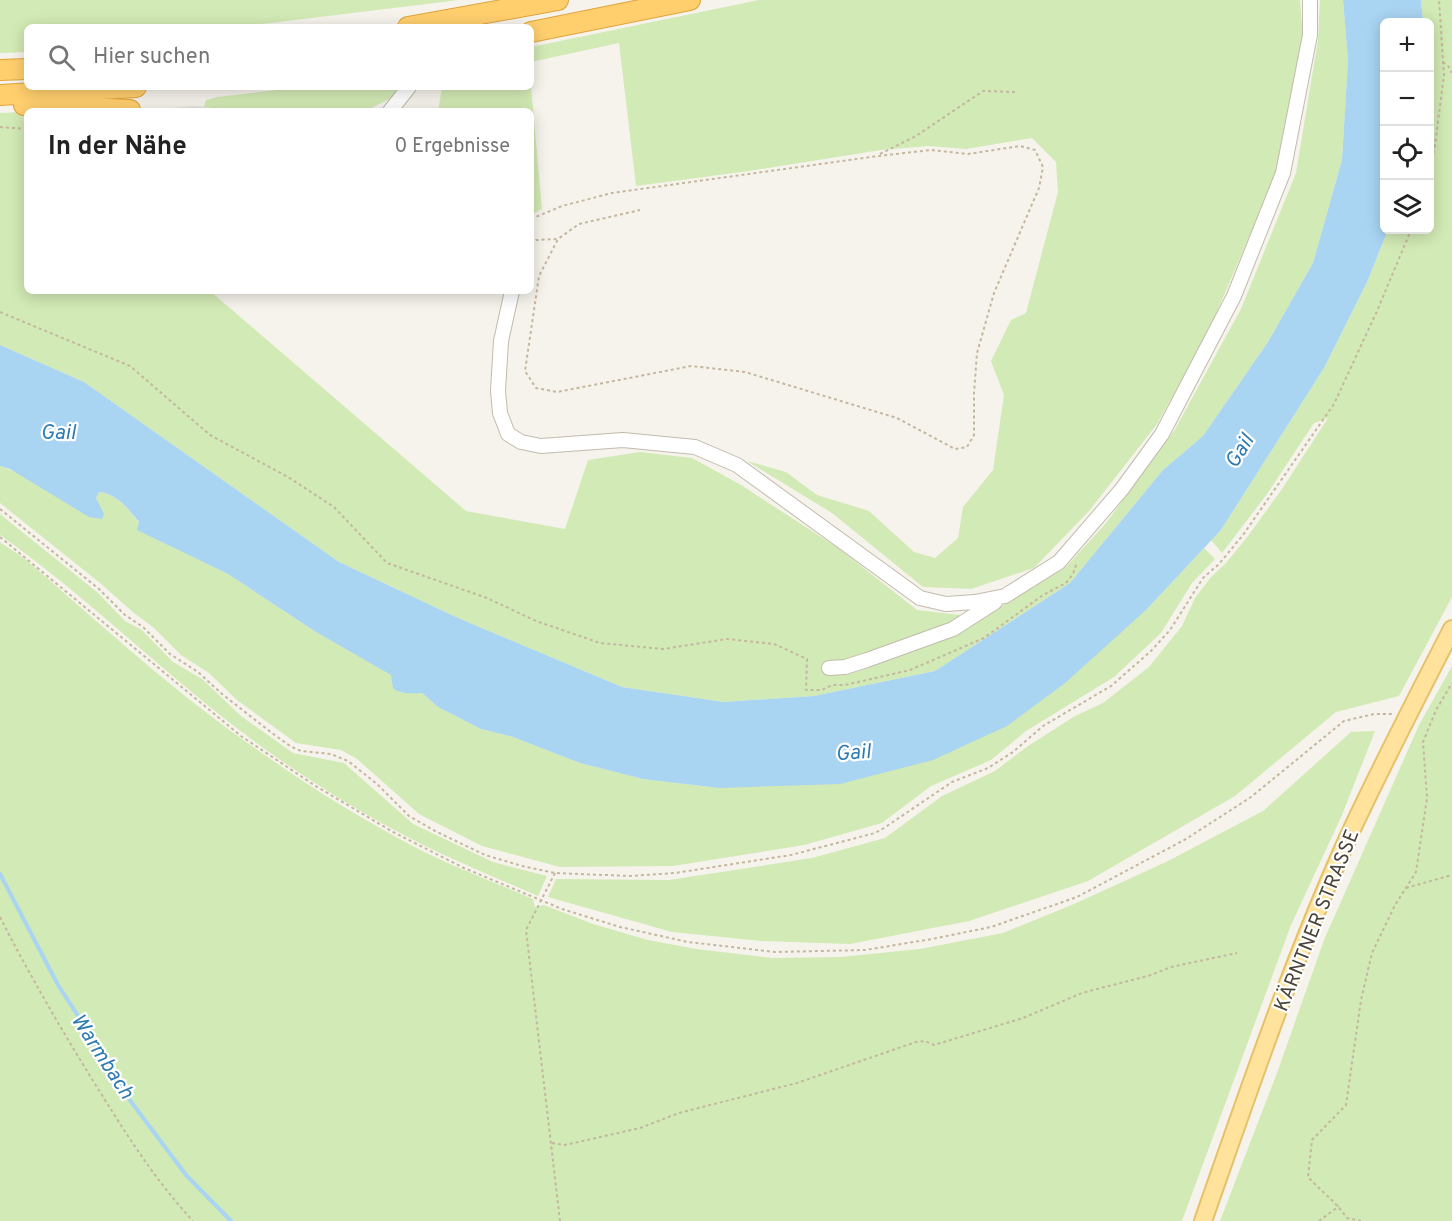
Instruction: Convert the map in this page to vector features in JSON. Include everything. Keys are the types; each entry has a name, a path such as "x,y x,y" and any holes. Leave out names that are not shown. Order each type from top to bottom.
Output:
{"highway":[{"path":"425,24 558,0"},
{"path":"534,31 690,0"},
{"path":"0,69 24,69"},
{"path":"0,95 85,90"},
{"path":"0,105 78,108"}],"main road":[{"name":"KÄRNTNER STRASSE","path":"1203,1221 1255,1072 1352,830 1452,629"}],"lane":[{"path":"829,668 845,667 953,629 1059,562 1122,489 1162,434 1234,296 1283,173 1310,36 1310,0"},
{"path":"392,108 407,90"},
{"path":"511,294 501,341 498,391 500,413 508,434 521,442 541,446 623,440 695,447 737,465 920,598 946,604 975,602 1005,596"}],"path":[{"path":"1434,149 1444,75 1439,0"},
{"path":"1443,62 1452,73"},
{"path":"878,156 916,136 983,91 1015,92"},
{"path":"0,127 24,129"},
{"path":"534,218 562,206 612,193 931,150 968,154 1020,146 1035,150 1043,167 1040,188 994,293 977,353 974,435 967,447 955,449 897,418 745,372 691,366 557,392 536,388 525,371 539,276 558,239 579,224 640,210"},
{"path":"0,509 99,589 125,615 154,636 170,654 198,672 222,694 290,746 301,751 331,754 348,761 377,784 409,816 455,841 494,858 555,873 630,876 675,873 791,855 874,833 892,823 952,782 988,768 1013,752 1052,721 1111,686 1150,651 1170,630 1203,578 1219,564 1243,535 1334,404 1409,234"},
{"path":"534,241 558,239"},
{"path":"0,312 130,366 210,435 288,477 334,507 387,563 487,598 536,621 600,643 663,649 727,639 774,644 807,659 806,690 822,690 832,685 845,685 910,670 984,638 1044,595 1066,583 1083,555"},
{"path":"0,537 241,736 314,785 393,832 541,900 620,927 688,942 775,952 865,950 991,927 1077,897 1186,838 1251,797 1344,721 1374,714 1408,715"},
{"path":"1360,1221 1347,1218 1339,1206 1328,1199 1308,1177 1312,1140 1346,1105 1361,1000 1372,953 1395,905 1416,872 1427,798 1423,742 1436,710 1452,683"},
{"path":"555,873 526,930 560,1221"},
{"path":"1405,889 1452,875"},
{"path":"0,917 65,1035 130,1141 173,1200 193,1221"},
{"path":"552,1143 566,1145 640,1128 679,1113 797,1083 916,1042 925,1041 934,1045 1023,1018 1082,993 1151,975 1171,967 1237,953"},
{"path":"1319,1221 1339,1206"}],"green space":[{"path":"0,0 459,0 263,24 24,24 24,52 0,53"},
{"path":"759,0 1300,0 1303,38 1277,172 1206,337 1157,424 1089,511 1034,568 971,589 923,587 832,513 747,461 786,472 817,495 869,511 914,552 935,558 958,538 963,507 993,470 1004,395 991,361 1011,320 1026,313 1058,192 1056,162 1032,138 966,149 929,146 881,150 636,186 619,43 534,61 534,46"},
{"path":"1320,0 1343,0 1348,60 1342,160 1313,263 1268,342 1203,436 1163,470 1070,583 935,671 814,696 724,702 622,687 458,618 339,562 84,382 0,345 0,113 24,112 24,294 213,294 466,511 565,529 588,460 640,452 692,458 741,485 838,548 917,610 961,615 976,622 1066,567 1106,523 1174,431 1241,309 1296,173 1318,40"},
{"path":"1421,0 1452,0 1452,597 1399,696 1336,712 1235,796 1088,881 969,921 850,944 761,941 672,932 548,897 556,879 669,880 812,858 885,838 942,796 995,771 1028,746 1075,716 1103,703 1149,667 1182,626 1195,598 1248,536 1282,489 1328,418 1314,423 1267,494 1222,553 1211,540 1221,530 1324,368 1367,282 1386,234 1434,234 1434,18 1423,18"},
{"path":"276,90 401,90 393,97 372,108 204,107 206,100"},
{"path":"442,90 531,90 533,108 438,108"},
{"path":"534,120 542,209 534,213"},
{"path":"0,466 97,502 99,492 112,496 122,503 139,523 138,530 228,574 316,632 392,675 393,688 403,693 422,693 438,707 481,729 513,737 580,763 643,779 719,788 1146,610 1204,548 1215,559 1192,583 1161,633 1114,677 1026,731 991,760 931,786 882,823 804,845 673,866 560,867 482,846 419,814 357,759 341,750 296,743 237,700 209,673 181,655 154,628 0,503"},
{"path":"0,514 98,593 125,621 142,630 173,662 202,679 241,716 293,753 344,763 413,824 493,862 547,876 538,896 454,860 396,831 327,791 262,747 228,722 67,586 0,535"},
{"path":"0,542 25,559 186,697 280,765 357,815 430,854 533,899 535,907 544,905 593,924 648,940 696,949 773,958 840,957 920,949 1003,933 1166,862 1263,811 1351,732 1375,731 1342,815 1291,925 1182,1221 0,1221"},
{"path":"1452,666 1452,1221 1220,1221 1277,1073 1324,940 1419,725"}],"shaded area":[{"path":"194,106 211,108 171,108"}],"water":[{"name":"Gail","path":"1343,0 1421,0 1423,18 1380,18 1380,234 1386,234 1367,282 1324,368 1221,530 1146,610 1064,684 1007,726 933,760 840,784 719,788 643,779 580,763 513,737 481,729 438,707 422,693 399,692 393,688 391,675 316,632 228,574 137,530 139,522 122,503 112,496 99,492 96,498 104,514 102,519 89,517 10,469 0,466 0,345 84,382 339,562 458,618 622,687 724,702 814,696 935,671 1070,583 1163,470 1203,436 1268,342 1313,263 1342,160 1348,60"}],"waterway":[{"name":"Warmbach","path":"0,874 58,985 126,1095 186,1175 231,1221"}]}
